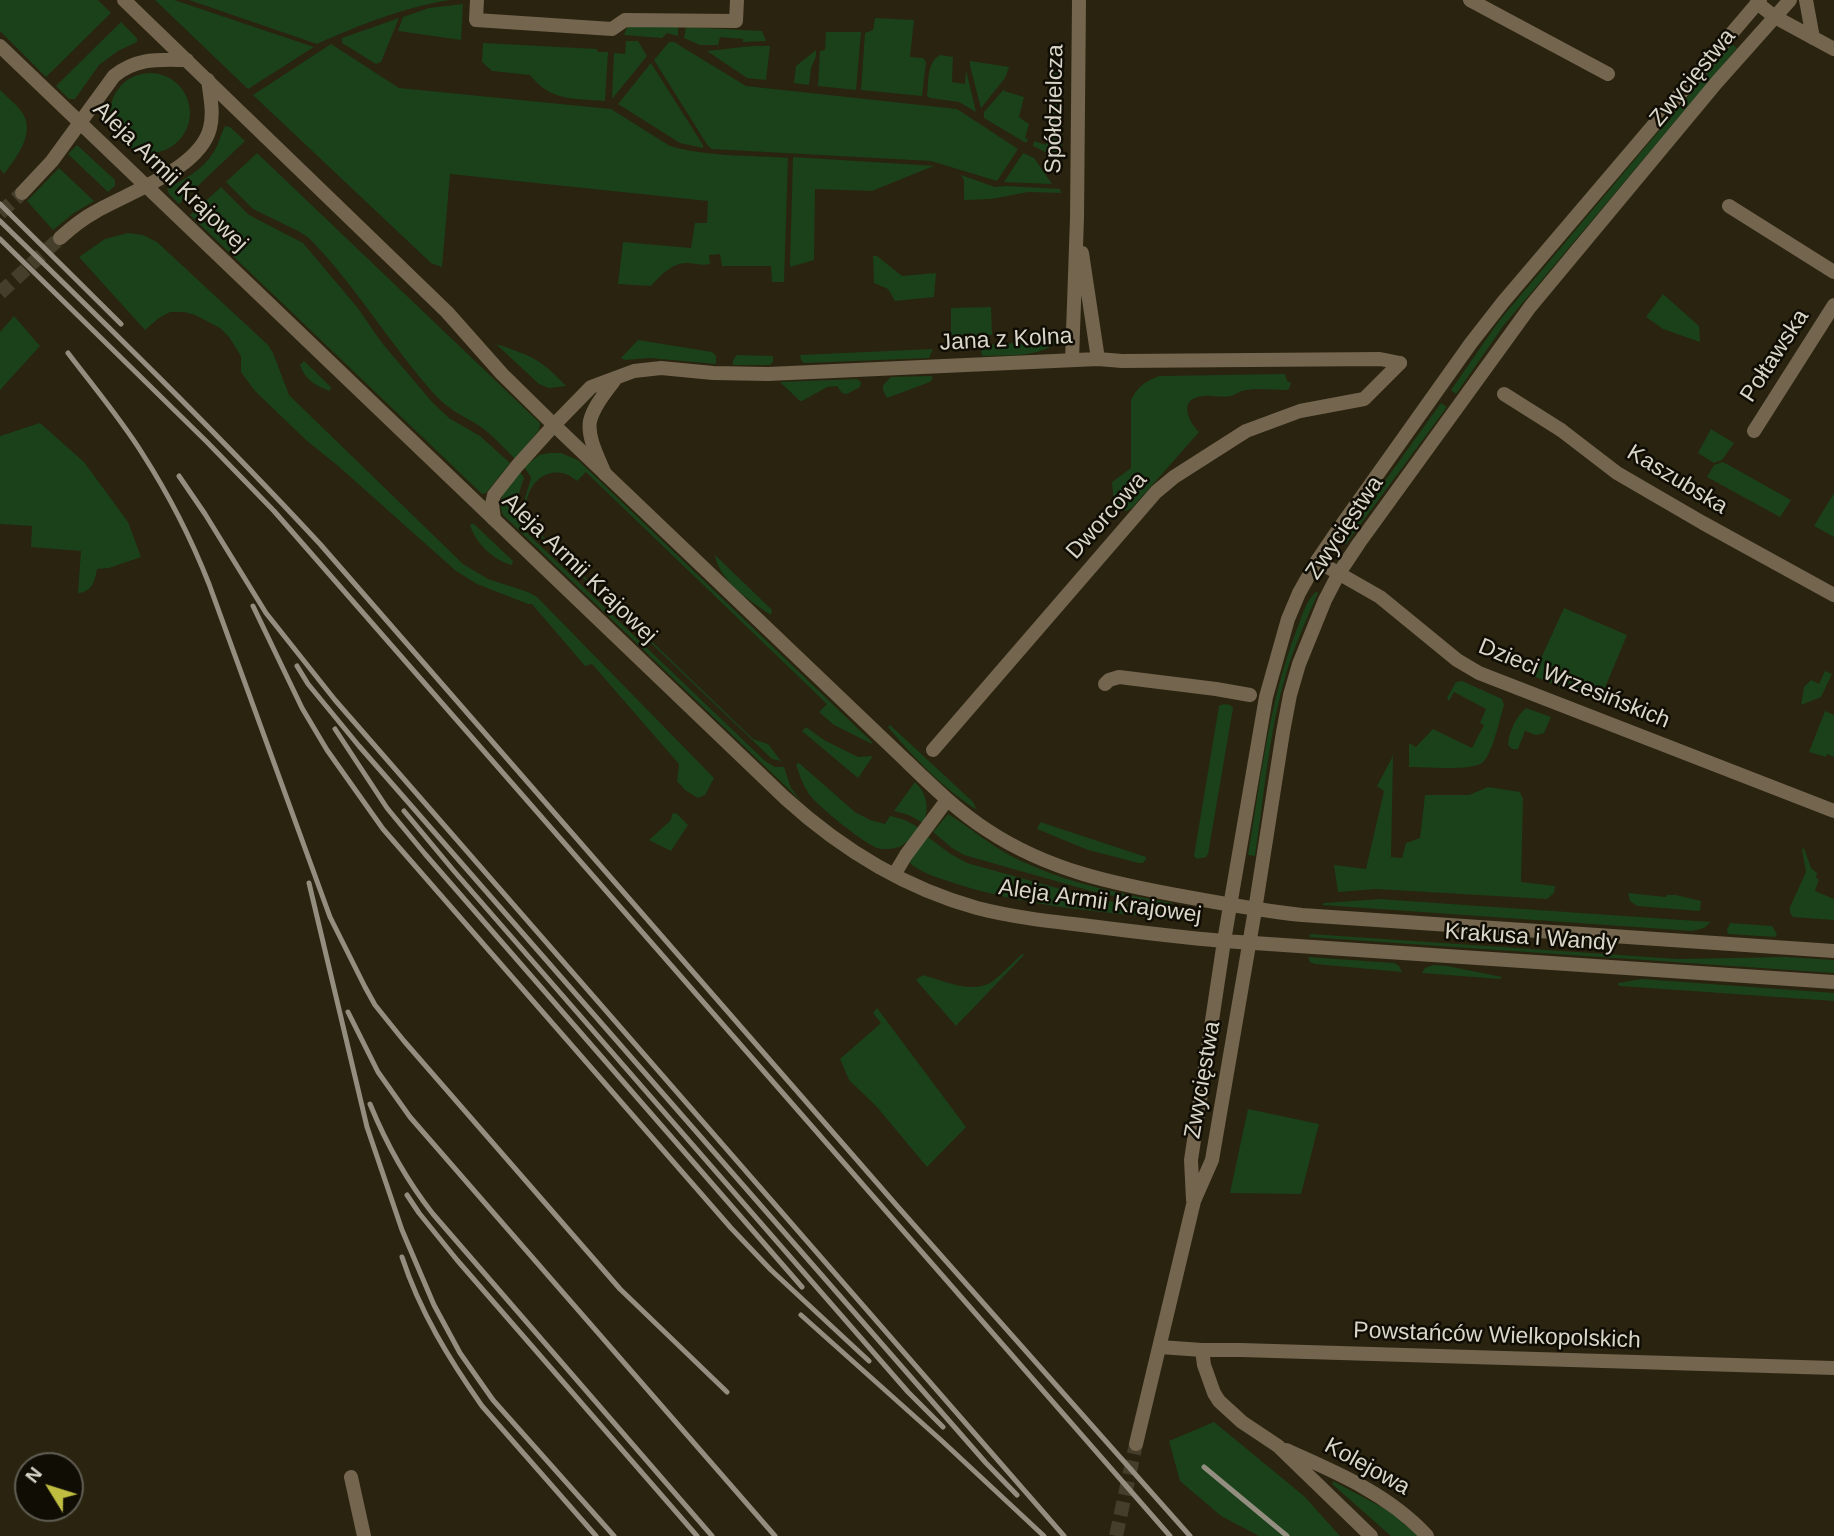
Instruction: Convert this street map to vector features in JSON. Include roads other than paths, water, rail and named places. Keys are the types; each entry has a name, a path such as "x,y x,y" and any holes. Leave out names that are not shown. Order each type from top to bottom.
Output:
{"street":[{"name":"Aleja Armii Krajowej","path":"124,0 447,312 502,374 554,425 947,800 987,830 1013,845 1040,860 1078,874 1255,910"},
{"path":"477,0 475,20 612,29 625,20 736,21 737,0"},
{"name":"Spółdzielcza","path":"1072,360 1077,218 1079,0"},
{"path":"1470,0 1608,74"},
{"name":"Zwycięstwa","path":"1136,1444 1194,1201 1212,1160 1290,695 1314,624 1339,573 1359,543 1530,307 1717,82 1790,0"},
{"path":"1806,0 1813,38"},
{"path":"1759,2 1775,17 1834,49"},
{"name":"Zwycięstwa","path":"1194,1201 1191,1160 1224,941 1266,697 1299,593 1317,561 1471,343 1759,2"},
{"name":"Aleja Armii Krajowej","path":"0,46 807,817 843,844 894,875 933,893 1015,917 1224,941"},
{"path":"22,193 52,161 114,76 127,66 143,61 187,60"},
{"path":"61,238 92,214 191,159 206,139 212,117 208,80"},
{"path":"1729,206 1834,272"},
{"name":"Spółdzielcza","path":"1077,218 1098,359"},
{"name":"Połtawska","path":"1754,431 1834,305"},
{"name":"Jana z Kolna","path":"494,520 494,495 525,457 591,387 650,368 754,374 1098,359 1380,359 1400,363"},
{"name":"Dworcowa","path":"934,745 1156,492 1174,477 1246,431 1300,411 1364,398 1400,363"},
{"path":"605,474 591,437 590,421 615,378"},
{"name":"Kaszubska","path":"1504,394 1561,430 1618,473 1834,595"},
{"name":"Dzieci Wrzesińskich","path":"1317,561 1380,597 1457,660 1479,673 1834,811"},
{"path":"1105,684 1119,677 1250,695"},
{"path":"894,875 947,800"},
{"name":"Krakusa i Wandy","path":"1255,910 1834,951"},
{"name":"Krakusa i Wandy","path":"1224,941 1834,982"},
{"name":"Powstańców Wielkopolskich","path":"1160,1347 1834,1368"},
{"name":"Kolejowa","path":"1202,1350 1204,1366 1214,1393 1242,1422 1278,1446 1325,1467 1386,1501 1404,1513 1427,1536"},
{"name":"Kolejowa","path":"1278,1446 1371,1536"},
{"path":"351,1477 363,1536"}],"tunnel":[{"path":"0,213 22,193"},
{"path":"0,293 60,238"},
{"path":"1116,1536 1136,1444"}],"railway":[{"path":"0,204 121,324"},
{"path":"0,221 202,421 320,544 898,1207 1190,1536"},
{"path":"0,239 274,511 1170,1536"},
{"path":"68,353 134,440 187,533 209,584 330,917 375,1005 620,1289 727,1392"},
{"path":"179,476 266,613 335,700 1064,1536"},
{"path":"253,606 302,708 327,750 383,829 731,1228 771,1270 869,1361"},
{"path":"297,666 308,684 359,746 986,1463 1017,1495"},
{"path":"335,729 387,808 425,854 802,1287"},
{"path":"404,811 908,1392 943,1427"},
{"path":"309,883 367,1127 402,1230 434,1305 460,1353 493,1400 614,1536"},
{"path":"348,1012 378,1072 410,1117 775,1536"},
{"path":"370,1104 398,1161 433,1214 712,1536"},
{"path":"407,1195 457,1260 697,1536"},
{"path":"402,1257 417,1297 436,1334 482,1406 596,1536"},
{"path":"801,1315 1044,1536"},
{"path":"1204,1467 1287,1536"}]}
